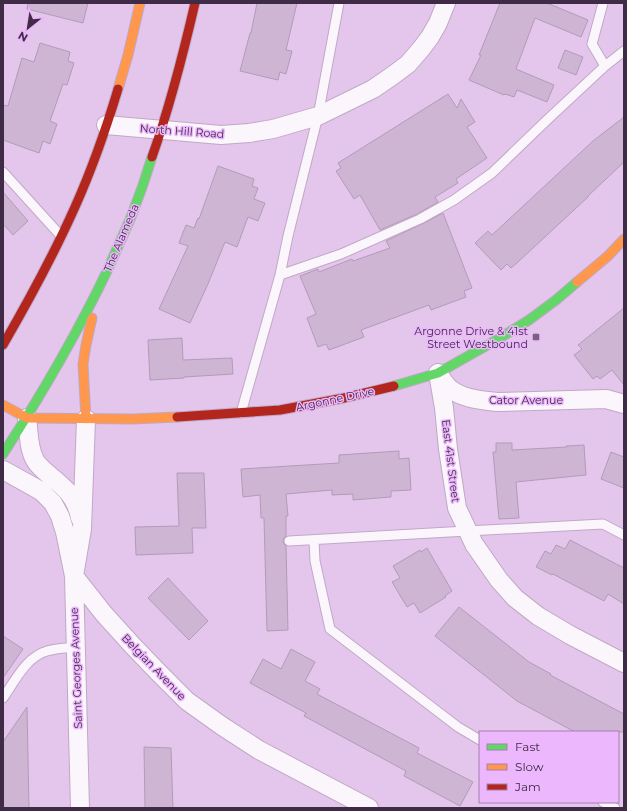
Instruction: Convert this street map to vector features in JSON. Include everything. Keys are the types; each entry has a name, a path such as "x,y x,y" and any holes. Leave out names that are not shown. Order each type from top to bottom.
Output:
{"main road":[{"path":"3,345 61,236 87,179 106,126 122,74 140,3"},
{"name":"The Alameda","path":"3,454 27,418 68,347 99,287 131,216 162,131 186,46 195,3"},
{"name":"Argonne Drive","path":"3,405 27,418 133,419 280,410 344,398 391,387 438,373 500,338 556,300 608,256 624,239"},
{"path":"86,419 83,364 99,287"}],"street":[{"name":"North Hill Road","path":"106,126 221,135 273,129 318,116 373,89 408,64 430,37 438,24 446,3"},
{"name":"Cator Avenue","path":"438,373 449,388 465,398 497,402 606,399 624,404"},
{"name":"East 41st Street","path":"438,373 444,408 456,508 474,544 499,580 515,598 538,616 570,635 624,663"},
{"name":"Saint Georges Avenue","path":"27,418 31,451 35,461 66,489 72,497 79,515 82,529"},
{"name":"Saint Georges Avenue","path":"80,808 74,576 82,529 86,419"},
{"name":"Belgian Avenue","path":"3,470 41,491 53,503 60,516 65,532 74,576 104,614 133,646 188,701 222,726 259,750 366,807"}],"lane":[{"path":"241,413 280,275 288,236 318,116 339,3"},
{"path":"603,3 592,44 605,66"},
{"path":"280,275 341,254 420,219 454,200 492,173 605,66 624,51"},
{"path":"3,172 61,236"},
{"path":"289,541 603,524 624,535"},
{"path":"314,540 314,561 330,629 458,727 479,739"},
{"path":"3,698 23,668 36,656 48,651 76,647"},
{"path":"605,803 615,808"}],"building":[{"path":"28,3 88,3 83,23 27,9"},
{"path":"257,3 297,3 286,50 292,51 286,74 280,72 278,80 240,71 251,33"},
{"path":"500,3 547,3 588,20 581,37 535,18 516,69 554,85 547,102 517,90 514,97 504,95 469,80 481,55 479,55"},
{"path":"40,43 70,52 68,61 74,63 67,85 63,84 50,121 57,124 50,144 43,141 39,153 3,140 3,105 8,106 22,58 34,62"},
{"path":"565,50 583,57 576,75 558,68"},
{"path":"448,94 457,108 461,99 475,122 467,127 487,158 456,179 458,183 435,197 438,202 417,214 380,230 360,195 354,199 336,171 341,168 338,163"},
{"path":"624,117 624,162 518,262 511,268 507,264 501,270 475,243 488,231 492,235 593,141"},
{"path":"218,166 254,179 252,186 258,188 254,199 265,203 258,221 248,217 237,247 225,242 190,323 159,309 188,246 179,243 186,225 194,228 198,218 199,219"},
{"path":"3,192 28,221 13,235 3,224"},
{"path":"443,213 472,288 464,291 466,297 431,310 429,305 361,330 364,337 329,350 326,344 318,347 307,318 316,314 300,276 318,269 319,272 352,259 353,261 390,248 386,241"},
{"path":"624,308 624,385 612,370 600,379 597,376 593,379 574,355 582,349 578,345"},
{"path":"182,338 183,360 232,358 233,374 150,380 148,340"},
{"path":"496,443 512,443 512,450 584,445 586,475 516,482 519,518 499,519 493,452 496,452"},
{"path":"399,451 399,459 409,458 411,490 391,491 391,497 353,500 353,494 332,495 332,490 286,494 288,516 286,516 286,536 283,541 286,546 288,630 267,631 264,518 261,518 260,495 243,497 241,469 339,463 339,455"},
{"path":"611,452 624,457 624,488 601,479"},
{"path":"177,473 204,473 206,528 192,528 193,553 136,555 135,527 179,526"},
{"path":"570,540 624,568 624,604 608,594 604,601 553,574 552,575 536,567 545,551 551,554 556,545 565,549"},
{"path":"427,548 452,591 445,596 446,597 420,613 414,603 407,607 392,582 400,578 393,566 420,550 421,552"},
{"path":"168,578 208,621 189,640 148,598"},
{"path":"459,607 529,662 551,674 550,675 624,714 624,732 573,731 517,701 435,636"},
{"path":"3,636 23,649 3,678"},
{"path":"291,649 315,662 305,681 320,689 317,694 419,748 417,753 473,782 460,806 404,776 406,771 304,716 306,713 250,683 263,659 281,669"},
{"path":"27,707 29,808 3,808 3,742"},
{"path":"144,747 171,748 173,808 145,808"}],"traffic: fast":[{"path":"3,454 32,409 85,315 109,267 131,217 152,157"},
{"path":"394,386 438,373 500,338 529,320 577,282"}],"traffic: slow":[{"path":"118,89 128,55 140,3"},
{"path":"577,282 608,256 624,239"},
{"path":"86,419 83,364 92,318"},
{"path":"3,405 27,418 133,419 177,417"}],"traffic: jam":[{"path":"152,157 176,80 195,3"},
{"path":"3,345 41,277 75,207 109,119 118,89"},
{"path":"177,417 280,410 344,398 394,386"}],"place":[{"name":"Argonne Drive & 41st Street Westbound","path":"536,337"}]}
